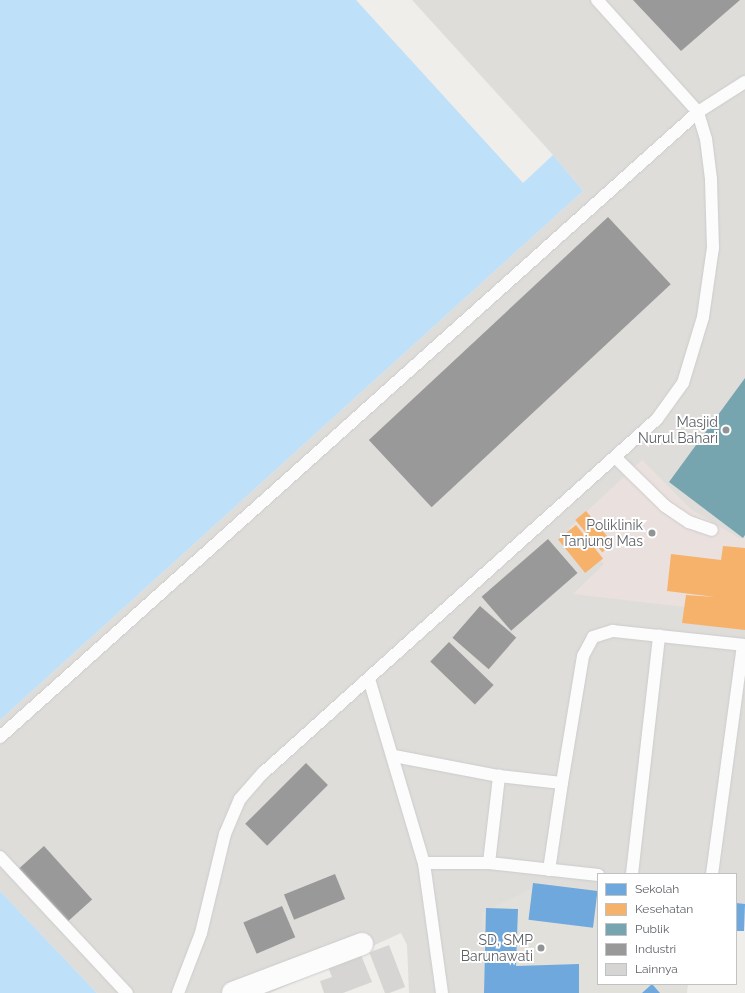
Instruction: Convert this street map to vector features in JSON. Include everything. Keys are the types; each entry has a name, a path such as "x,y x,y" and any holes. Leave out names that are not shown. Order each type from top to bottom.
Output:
{"street":[{"path":"233,993 362,944"}],"lane":[{"path":"178,993 201,934 225,834 240,799 263,773 657,419 683,382 703,317 713,248 711,179 706,139 698,112 598,0"},
{"path":"0,737 698,112 745,82"},
{"path":"615,457 664,506 689,522 712,530"},
{"path":"548,870 583,656 593,637 613,631 743,645 712,873"},
{"path":"632,873 659,636"},
{"path":"369,679 394,756 424,863 442,993"},
{"path":"394,756 499,776 562,783"},
{"path":"489,863 499,776"},
{"path":"0,856 127,993"},
{"path":"424,863 489,863 597,875"}],"shaded area":[{"path":"412,0 745,0 745,906 737,906 737,873 597,873 597,894 486,993 409,993 407,945 401,933 270,993 97,993 0,891 0,720 583,191 553,155"},
{"name":"Poliklinik Tanjung Mas","path":"642,460 692,510 739,538 745,538 745,614 573,594 604,564 569,528"},
{"name":"SD, SMP Barunawati","path":"535,887 597,893 597,985 688,985 687,993 486,993 482,913"}],"water":[{"path":"0,0 412,0 553,155 583,191 0,720"},
{"path":"0,891 97,993 0,993"}],"pier":[{"path":"356,0 412,0 553,155 523,183"}],"building: Sekolah":[{"path":"533,883 597,891 593,928 528,920"},
{"path":"737,903 745,904 744,931 737,931"},
{"path":"486,908 518,909 516,966 579,964 579,993 484,993"},
{"path":"653,985 660,993 642,993"}],"building: Kesehatan":[{"path":"586,511 613,543 602,552 575,520"},
{"path":"576,525 603,558 585,573 558,539"},
{"path":"723,546 745,548 745,630 682,623 686,595 715,597 667,591 671,554 721,560"}],"building: Publik":[{"name":"Masjid Nurul Bahari","path":"745,378 745,535 743,538 669,482"}],"building: Industri":[{"path":"633,0 740,0 681,51"},
{"path":"608,217 671,284 432,507 369,440"},
{"path":"548,539 578,573 511,631 482,597"},
{"path":"480,606 516,637 489,669 452,638"},
{"path":"449,642 494,685 475,704 430,661"},
{"path":"306,763 328,785 267,846 245,824"},
{"path":"44,846 92,900 67,922 19,869"},
{"path":"335,874 345,899 294,920 284,895"},
{"path":"282,906 295,937 257,954 243,922"}],"building: Lainnya":[{"path":"389,945 405,987 390,993 385,993 369,953"},
{"path":"361,955 372,982 343,993 324,993 320,981 332,977 328,967"}],"place":[{"name":"Masjid Nurul Bahari","path":"726,430"},
{"name":"Poliklinik Tanjung Mas","path":"652,533"},
{"name":"SD, SMP Barunawati","path":"541,948"}]}
